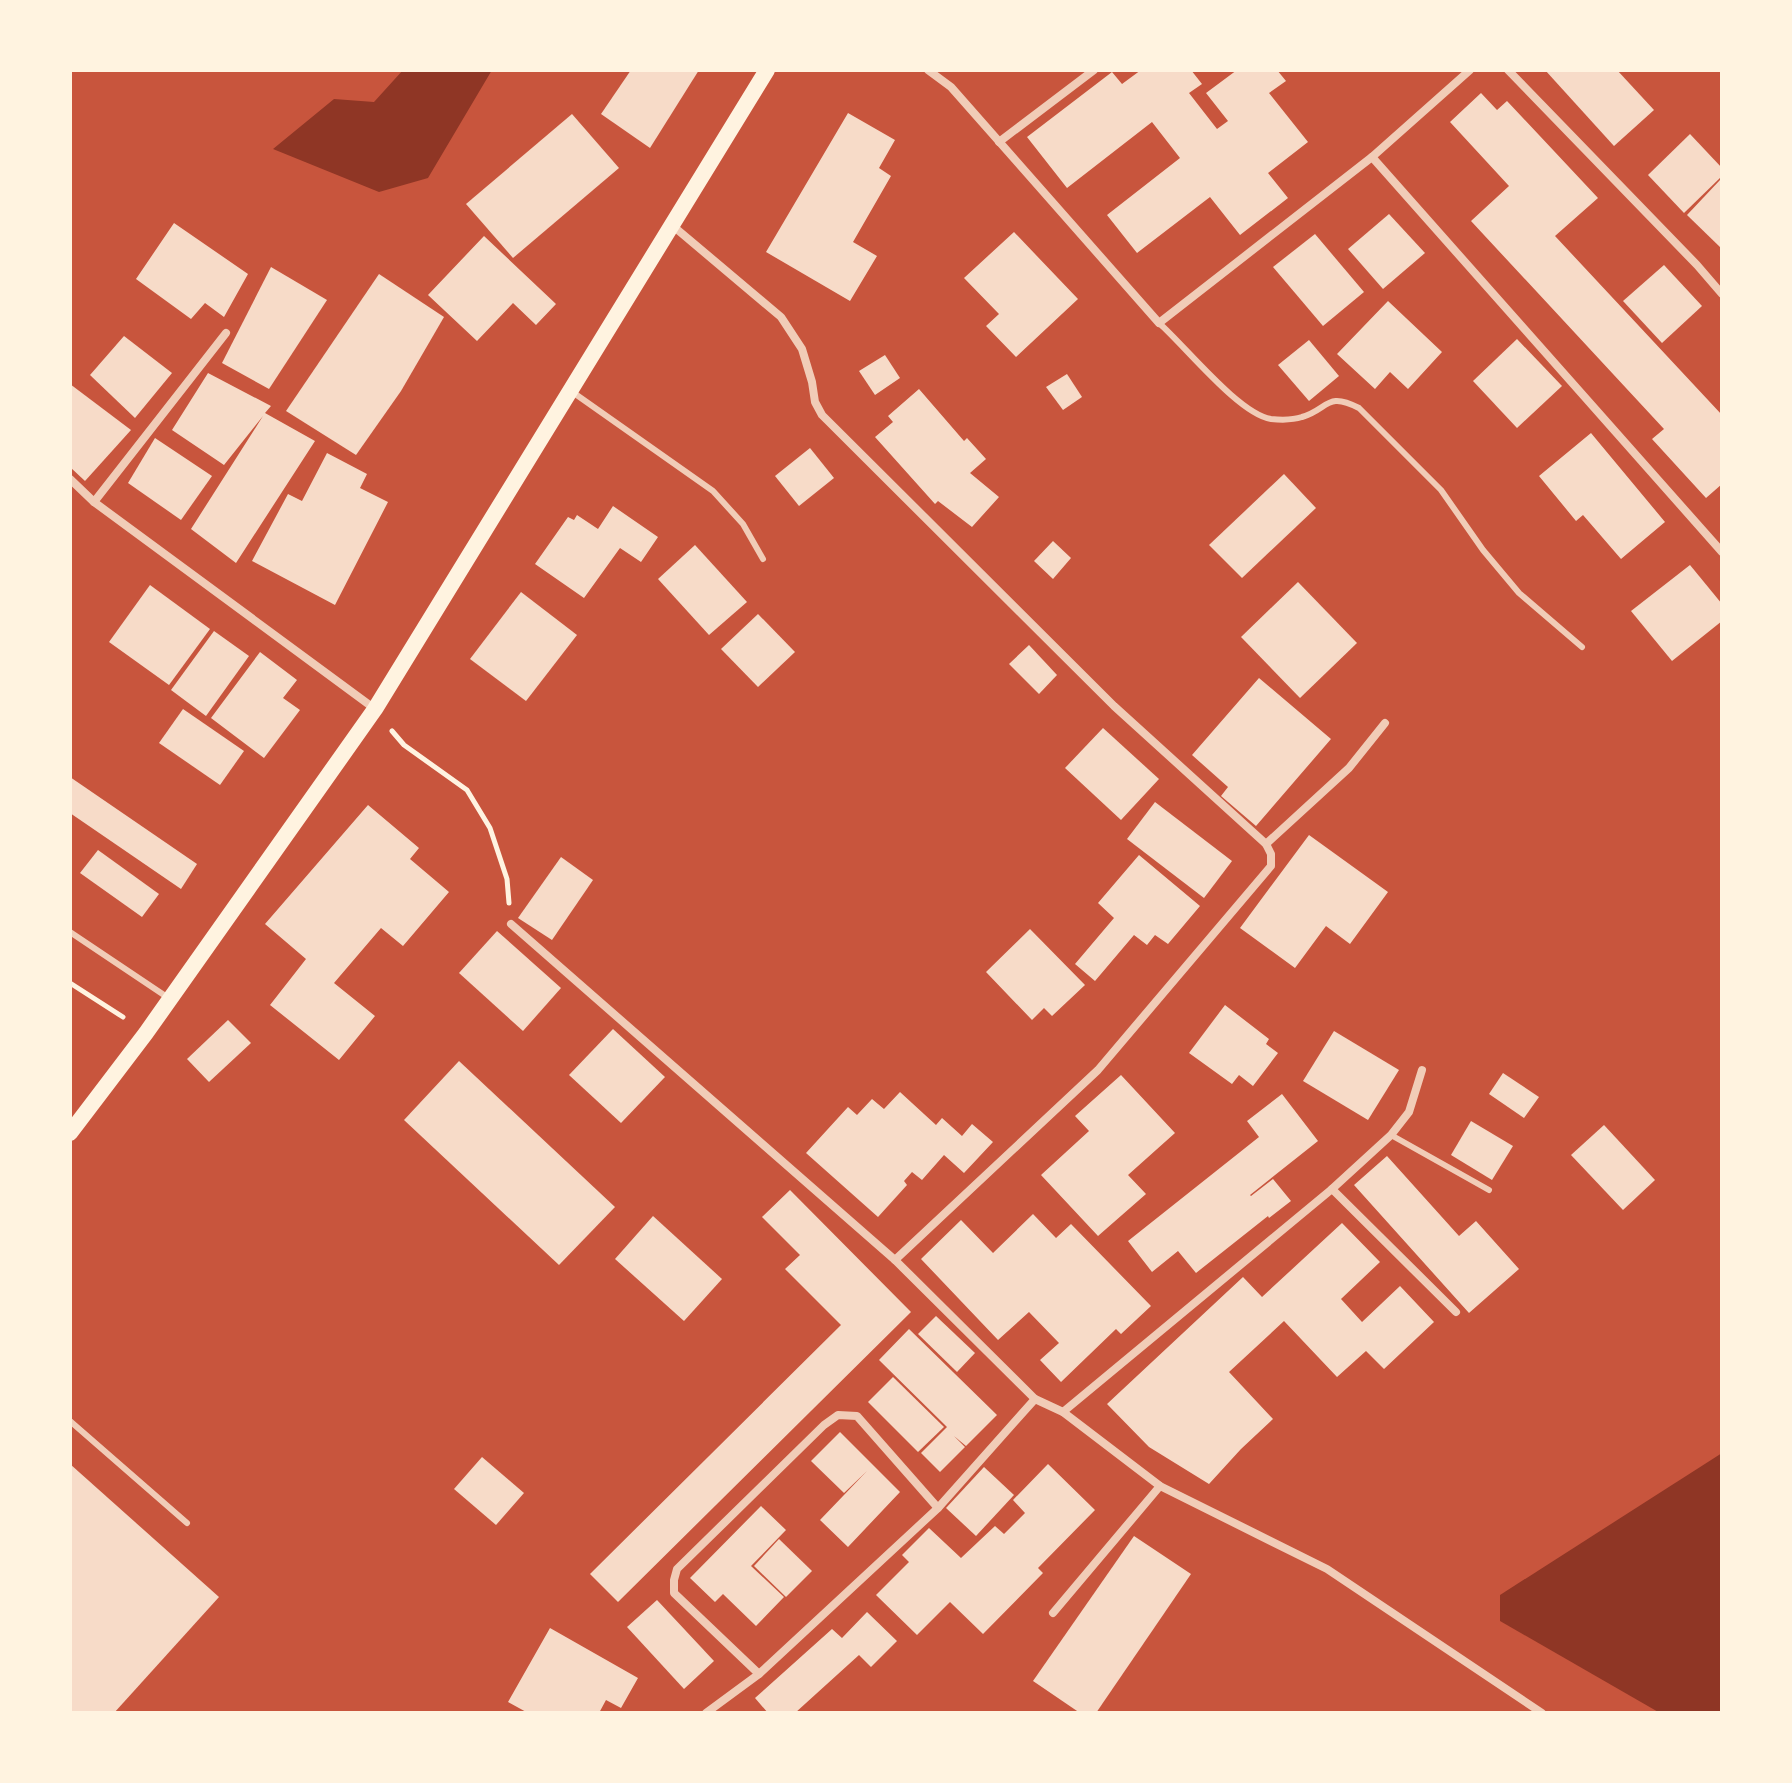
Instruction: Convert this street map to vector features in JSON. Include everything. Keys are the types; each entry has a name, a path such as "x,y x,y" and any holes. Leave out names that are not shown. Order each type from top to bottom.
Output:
{"main road":[{"path":"70,1133 146,1033 375,709 767,70"}],"street":[{"path":"929,70 951,87 1159,323 1372,157 1470,70"},
{"path":"999,142 1094,70"},
{"path":"1508,70 1722,294"},
{"path":"1372,157 1722,552"},
{"path":"673,226 781,317 802,349 815,402 822,415 1114,706 1266,844 1271,854 1271,866 1098,1070 895,1260"},
{"path":"94,502 226,333"},
{"path":"70,479 94,502 375,709"},
{"path":"1266,844 1349,768 1385,723"},
{"path":"511,924 895,1260 1035,1399 1063,1412 1160,1486 1327,1569 1542,1713"},
{"path":"1063,1412 1332,1189 1391,1135 1409,1112 1422,1070"},
{"path":"1332,1189 1456,1312"},
{"path":"706,1713 759,1674 938,1508 1035,1399"},
{"path":"759,1674 674,1593 674,1580 677,1569 824,1425 838,1415 857,1416 938,1508"},
{"path":"1053,1613 1160,1486"}],"lane":[{"path":"1159,323 1244,408 1267,419 1304,417 1331,400 1359,408 1441,490 1483,550 1519,593 1582,647"},
{"path":"571,391 713,491 743,524 763,559"},
{"path":"70,932 170,999"},
{"path":"1391,1135 1489,1190"},
{"path":"70,1421 187,1523"}],"path":[{"path":"375,709 404,745 467,790 490,828 507,879 511,924"},
{"path":"70,983 146,1033"}],"shaded area":[{"path":"403,70 492,70 428,178 379,192 273,149 334,99 374,102"},
{"path":"1722,1453 1722,1713 1660,1713 1500,1621 1500,1595"}],"building":[{"path":"631,70 699,70 650,148 601,114"},
{"path":"1141,70 1191,70 1202,84 1189,93 1217,129 1228,121 1206,93 1237,70 1277,70 1286,81 1269,93 1308,142 1268,173 1288,198 1240,235 1210,197 1137,253 1107,215 1180,158 1152,122 1067,188 1027,137 1112,72 1122,84"},
{"path":"1545,70 1617,70 1654,110 1614,146"},
{"path":"1481,93 1497,110 1507,101 1598,198 1555,236 1722,415 1722,484 1706,498 1652,439 1664,429 1471,221 1509,186 1450,122"},
{"path":"848,113 895,140 879,168 891,176 853,242 877,256 850,301 766,252"},
{"path":"572,114 619,168 513,258 466,204"},
{"path":"1690,134 1722,168 1722,176 1684,213 1648,175"},
{"path":"1720,180 1722,182 1722,249 1687,215"},
{"path":"1389,214 1425,253 1383,289 1348,249"},
{"path":"174,223 248,274 224,317 205,303 191,319 136,279"},
{"path":"1014,232 1078,299 1016,357 986,326 999,314 964,278"},
{"path":"1315,234 1364,292 1323,326 1273,267"},
{"path":"484,236 556,304 536,325 513,303 477,341 428,295"},
{"path":"1664,265 1702,306 1662,343 1623,301"},
{"path":"271,267 327,300 269,389 222,363"},
{"path":"379,274 444,317 401,391 356,455 286,411"},
{"path":"1388,301 1442,352 1408,389 1390,372 1375,389 1337,354"},
{"path":"124,336 172,373 135,418 90,375"},
{"path":"1517,339 1562,386 1517,428 1473,381"},
{"path":"1309,340 1339,376 1309,401 1278,365"},
{"path":"885,355 900,378 875,395 859,371"},
{"path":"208,373 271,406 265,413 315,441 236,563 191,529 263,416 224,465 172,430"},
{"path":"1067,374 1082,397 1063,410 1046,387"},
{"path":"70,384 131,430 85,481 70,467"},
{"path":"919,389 964,441 967,438 986,459 970,473 999,497 972,527 938,501 935,504 875,437 893,422 888,416"},
{"path":"1591,433 1665,522 1621,559 1583,515 1576,521 1539,476"},
{"path":"155,438 212,476 181,520 128,483"},
{"path":"810,448 834,478 799,506 775,476"},
{"path":"327,453 367,474 360,488 388,502 335,605 252,561 288,494 302,501"},
{"path":"1284,474 1316,508 1242,578 1209,545"},
{"path":"613,506 658,537 641,562 620,548 584,598 535,564 568,517 574,520 577,515 598,529"},
{"path":"1053,541 1071,558 1053,579 1034,561"},
{"path":"695,545 747,602 709,635 658,579"},
{"path":"1690,565 1722,604 1722,621 1672,661 1631,611"},
{"path":"1298,582 1357,643 1300,698 1241,637"},
{"path":"150,585 210,629 169,685 109,642"},
{"path":"521,592 577,635 526,701 470,659"},
{"path":"758,614 795,652 758,687 721,649"},
{"path":"214,631 249,656 206,716 171,690"},
{"path":"1029,645 1057,675 1039,694 1009,664"},
{"path":"260,652 297,680 283,698 300,710 264,758 211,718"},
{"path":"1259,678 1331,739 1256,826 1221,796 1228,787 1192,755"},
{"path":"183,709 244,751 220,785 159,743"},
{"path":"1103,728 1159,779 1121,820 1065,768"},
{"path":"70,777 197,864 181,889 70,813"},
{"path":"1155,802 1232,861 1204,898 1127,839"},
{"path":"368,805 419,848 410,859 449,892 403,946 381,928 334,983 375,1016 339,1060 270,1005 306,959 265,924"},
{"path":"1309,835 1388,892 1350,944 1326,926 1295,968 1240,928"},
{"path":"98,850 159,894 142,917 80,873"},
{"path":"1139,855 1200,906 1168,944 1155,935 1147,945 1134,935 1095,981 1075,964 1114,918 1098,903"},
{"path":"561,857 593,880 552,940 518,918"},
{"path":"1030,929 1085,985 1052,1016 1044,1008 1032,1020 986,972"},
{"path":"497,931 561,988 523,1031 459,973"},
{"path":"1225,1005 1269,1039 1266,1044 1278,1053 1253,1086 1239,1075 1232,1084 1189,1053"},
{"path":"228,1020 251,1043 209,1082 187,1059"},
{"path":"613,1029 665,1077 621,1123 569,1075"},
{"path":"1334,1031 1399,1070 1368,1120 1303,1081"},
{"path":"459,1061 615,1207 559,1265 404,1120"},
{"path":"1503,1073 1539,1097 1524,1118 1489,1094"},
{"path":"1121,1075 1175,1133 1128,1175 1146,1194 1098,1236 1041,1175 1089,1131 1075,1116"},
{"path":"900,1092 936,1125 942,1118 962,1136 972,1124 993,1142 964,1173 944,1155 922,1180 912,1172 904,1181 907,1185 878,1217 806,1153 848,1107 857,1115 872,1099 884,1109"},
{"path":"1282,1094 1318,1141 1250,1195 1273,1179 1291,1201 1196,1273 1178,1251 1152,1272 1128,1241 1259,1137 1247,1121"},
{"path":"1471,1121 1513,1146 1492,1180 1451,1155"},
{"path":"1604,1125 1655,1180 1623,1210 1571,1155"},
{"path":"1387,1156 1459,1236 1476,1221 1519,1269 1469,1313 1354,1185"},
{"path":"790,1190 911,1312 618,1602 590,1574 841,1325 785,1269 800,1255 762,1217"},
{"path":"1033,1214 1056,1238 1071,1224 1151,1306 1121,1334 1116,1329 1061,1382 1040,1360 1059,1343 1029,1312 998,1340 921,1259 961,1220 993,1253"},
{"path":"653,1216 722,1279 684,1321 615,1259"},
{"path":"1342,1223 1380,1262 1341,1299 1362,1322 1400,1286 1434,1322 1384,1369 1366,1351 1337,1377 1284,1321 1229,1372 1273,1419 1209,1484 1149,1447 1107,1404 1243,1277 1262,1297"},
{"path":"936,1316 975,1353 957,1372 918,1334"},
{"path":"909,1329 997,1415 966,1446 954,1436 965,1447 940,1472 921,1453 947,1427 879,1360"},
{"path":"893,1377 944,1427 918,1452 868,1402"},
{"path":"840,1432 900,1492 848,1547 820,1520 867,1471 844,1493 811,1461"},
{"path":"482,1457 524,1493 496,1525 454,1489"},
{"path":"70,1464 219,1597 114,1713 70,1713"},
{"path":"1048,1464 1095,1510 1038,1568 1043,1573 983,1634 950,1602 917,1635 876,1595 909,1562 902,1555 929,1528 961,1558 995,1526 1004,1534 1025,1513 1013,1500"},
{"path":"984,1467 1014,1495 976,1536 946,1508"},
{"path":"761,1506 786,1530 751,1566 784,1597 756,1626 723,1594 715,1602 690,1578"},
{"path":"1134,1536 1191,1574 1096,1713 1080,1713 1033,1681"},
{"path":"779,1539 812,1571 786,1597 754,1566"},
{"path":"657,1600 714,1661 684,1689 627,1627"},
{"path":"867,1612 897,1641 871,1667 859,1655 795,1713 768,1713 755,1698 832,1629 842,1638"},
{"path":"550,1628 638,1678 621,1708 606,1700 599,1713 528,1713 508,1702"}]}
